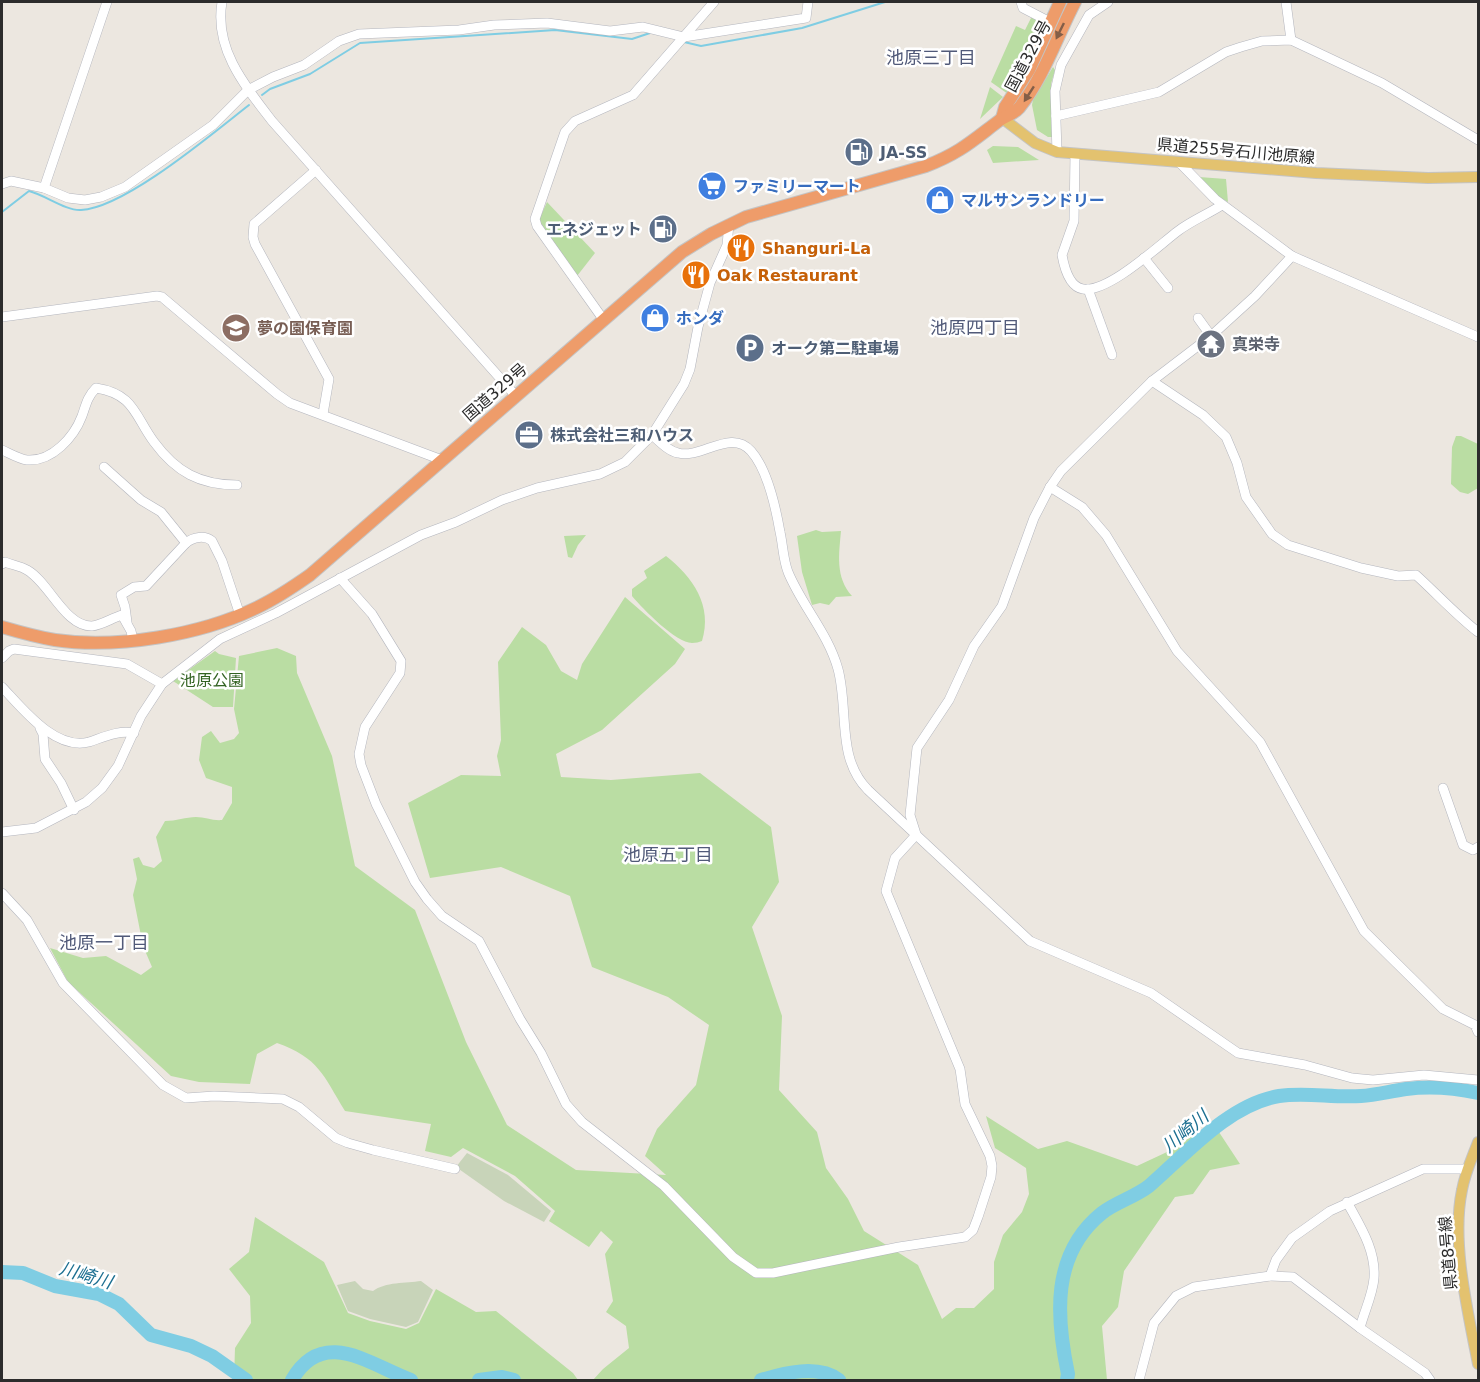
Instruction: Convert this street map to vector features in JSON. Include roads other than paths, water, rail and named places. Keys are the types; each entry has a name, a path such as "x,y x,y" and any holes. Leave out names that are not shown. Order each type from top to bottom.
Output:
{"highway":[{"name":"国道329号","path":"1002,118 1005,108 1029,70 1060,2"},
{"name":"国道329号","path":"2,627 56,640 80,642 164,637 240,615 268,602 310,574 670,260 693,244 746,217 936,162 969,145 1002,118 1014,114 1035,83 1075,2"}],"main road":[{"name":"県道255号石川池原線","path":"1002,118 1035,143 1057,152 1357,176 1479,177"},
{"name":"県道8号線","path":"1479,1142 1467,1169 1459,1209 1458,1232 1470,1323 1479,1364"}],"street":[{"path":"44,188 107,2"},
{"path":"219,2 227,55 248,90 272,121 515,395"},
{"path":"603,319 537,226 535,219 565,132 575,121 633,95 714,2"},
{"path":"2,175 6,182 44,188 68,198 85,200 101,197 125,187 179,151 213,125 248,90 273,76 304,65 339,41 359,34 459,30 494,25 547,23 610,31 643,27 681,40 806,18 808,2"},
{"path":"1021,2 1023,8 1050,22"},
{"path":"1057,152 1055,91 1061,65 1089,15 1108,2"},
{"path":"1286,2 1291,40"},
{"path":"1056,116 1159,92 1226,52 1262,41 1291,40 1382,83 1479,140"},
{"path":"1046,61 1061,65"},
{"path":"1075,154 1074,221 1062,255 1076,286 1088,289 1115,279 1179,230 1222,205"},
{"path":"1179,162 1198,184 1222,205 1292,256 1479,337"},
{"path":"316,170 254,224 253,237 329,379 323,414"},
{"path":"2,832 36,828 74,810 102,788 118,766 141,716 162,684 220,639 276,613 421,536 502,500 537,488 600,474 619,466 633,455 652,435 690,369 710,284 727,245 729,224"},
{"path":"916,835 910,815 917,748 949,699 974,645 1002,606 1034,518 1050,487 1061,471 1152,381 1211,336 1255,296 1292,256"},
{"path":"1144,258 1168,288"},
{"path":"1088,289 1112,355"},
{"path":"2,317 162,297 290,403 442,460"},
{"path":"1198,318 1211,336"},
{"path":"1152,381 1203,415 1226,437 1237,463 1246,497 1272,534 1288,544 1361,568 1398,576 1416,575 1451,606 1460,618 1479,632"},
{"path":"2,450 25,460 36,460 60,448 70,439 82,416 88,396 96,388 109,390 120,396 137,412 153,441 183,472 204,482 237,485"},
{"path":"652,435 669,450 678,453 689,453 731,442 746,446 753,453 774,503 787,571 830,645 836,661 847,745 854,771 861,782 1030,941 1151,993 1238,1053 1305,1065 1352,1078 1373,1080 1424,1075 1479,1080"},
{"path":"104,467 141,500 161,512 186,543"},
{"path":"1050,487 1082,507 1106,535 1177,651 1260,742 1364,931 1443,1009 1475,1025 1479,1032"},
{"path":"127,622 122,595 134,587 146,586 190,539 203,537 212,541 222,561 240,615"},
{"path":"2,564 5,562 28,570 73,620 80,624 94,626 122,615 131,631 132,640"},
{"path":"340,578 372,614 401,661 400,673 364,727 359,754 376,804 415,882 442,916 479,941 520,1019 542,1053 561,1095 582,1122 654,1177 733,1257 756,1273 772,1273 899,1247 965,1237 972,1230 978,1217 991,1177 990,1156 965,1104 960,1068 886,891 895,858 916,835"},
{"path":"268,602 276,613"},
{"path":"2,658 14,649 127,664 162,684"},
{"path":"2,687 40,728 43,734 45,759 61,783 74,810"},
{"path":"40,728 74,743 85,743 125,731 134,733"},
{"path":"1443,788 1463,845 1473,850 1479,847"},
{"path":"2,893 27,920 63,983 163,1084 186,1098 214,1096 283,1099 299,1107 326,1131 342,1140 373,1150 455,1169"},
{"path":"1270,1276 1276,1260 1292,1238 1330,1211 1423,1169 1467,1169"},
{"path":"1347,1202 1364,1232 1373,1256 1374,1279 1360,1328"},
{"path":"1140,1380 1154,1323 1176,1296 1194,1287 1270,1276 1293,1277 1360,1328 1425,1373 1430,1380"}],"waterway":[{"path":"684,42 701,46 802,28 885,2"},
{"path":"262,95 270,89 310,74 360,43 555,30 632,39 650,33"},
{"path":"2,212 29,191 75,210 99,206 121,197 192,150 249,105"},
{"name":"川崎川","path":"1067,1380 1060,1309 1061,1288 1073,1247 1085,1229 1102,1213 1149,1186 1225,1120 1243,1109 1279,1096 1361,1096 1424,1088 1478,1093"},
{"name":"川崎川","path":"2,1272 23,1273 55,1286 99,1294 119,1304 151,1335 191,1346 212,1356 246,1380"},
{"name":"川崎川","path":"292,1380 304,1364 318,1355 332,1352 364,1359 411,1380"},
{"name":"川崎川","path":"761,1380 801,1371 821,1372 839,1380"},
{"name":"川崎川","path":"479,1380 502,1377 514,1380"}],"place":[{"name":"JA-SS","path":"859,152"},
{"name":"ファミリーマート","path":"712,186"},
{"name":"マルサンランドリー","path":"940,200"},
{"name":"エネジェット","path":"663,229"},
{"name":"Shanguri-La","path":"741,248"},
{"name":"Oak Restaurant","path":"696,275"},
{"name":"ホンダ","path":"655,318"},
{"name":"夢の園保育園","path":"236,328"},
{"name":"真栄寺","path":"1211,344"},
{"name":"オーク第二駐車場","path":"750,348"},
{"name":"株式会社三和ハウス","path":"529,435"}],"district":[{"name":"池原三丁目","path":"931,57"},
{"name":"池原四丁目","path":"975,327"},
{"name":"池原五丁目","path":"668,854"},
{"name":"池原一丁目","path":"104,942"}],"park label":[{"name":"池原公園","path":"212,680"}]}
